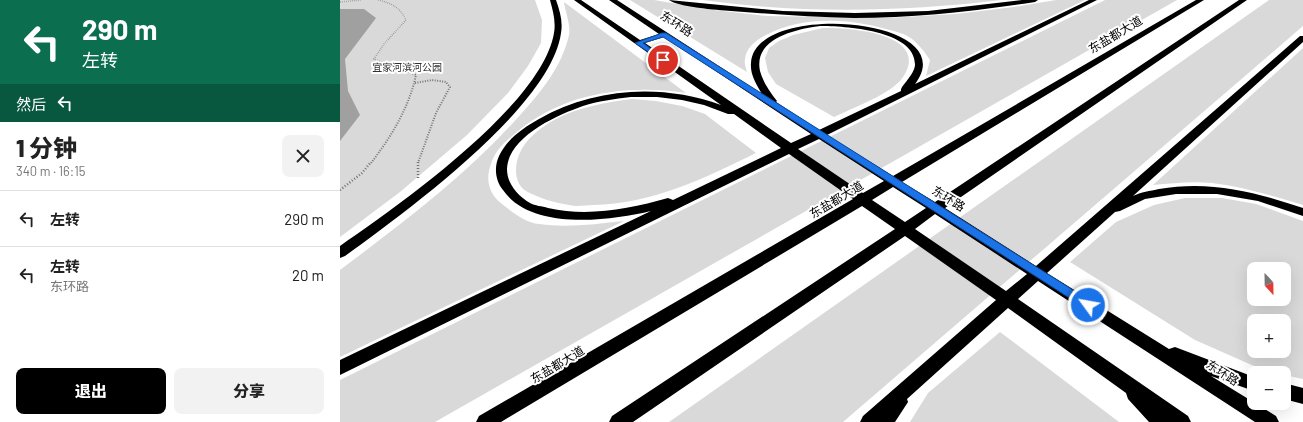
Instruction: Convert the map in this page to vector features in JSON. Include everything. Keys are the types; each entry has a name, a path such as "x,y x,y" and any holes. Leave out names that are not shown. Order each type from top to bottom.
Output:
{"highway":[{"path":"340,253 401,210 499,124 528,93 547,65 558,34 556,12 553,0"},
{"path":"577,0 1182,422"},
{"name":"东环路","path":"612,0 664,35 1270,422"},
{"path":"672,0 763,12 828,15 952,11 1035,0"},
{"path":"340,368 1094,0"},
{"name":"东盐都大道","path":"485,422 1200,0"},
{"path":"618,422 1244,0"},
{"path":"778,108 764,92 758,80 755,61 758,50 773,37 786,32 821,24 847,25 885,32 902,39 913,48 919,58 918,72 911,84 892,98"},
{"path":"638,43 664,35"},
{"path":"869,422 1303,38"},
{"path":"695,195 658,205 613,213 592,216 557,215 527,206 507,190 501,174 505,155 521,134 557,112 583,103 613,96 643,94 702,102 725,109 750,120"},
{"path":"1104,214 1142,196 1176,190 1217,190 1260,198 1303,212"},
{"path":"1142,340 1202,365 1247,381"},
{"path":"1117,376 1160,422"},
{"path":"885,422 915,381"},
{"path":"1291,393 1303,396"}],"path":[{"path":"340,2 361,0"},
{"path":"340,190 367,167 404,112 415,83 416,75 407,70 383,64 374,59 384,44 406,20 403,13 393,4 378,0"},
{"path":"415,83 432,80 446,82 450,87 436,113 418,160 418,184 424,190"}],"green space":[{"name":"宜家河滨河公园","path":"340,0 535,0 542,20 541,43 528,66 508,93 467,135 400,192 340,237"},
{"path":"630,0 654,0 714,10 767,16 888,18 956,14 1056,0 1085,0 926,76 930,60 921,47 909,37 898,32 871,25 841,21 795,24 762,37 747,51 745,66 747,72"},
{"path":"703,0 1001,0 926,7 852,10 777,8"},
{"path":"1105,0 1177,0 435,422 340,422 340,380"},
{"path":"1269,0 1303,0 1303,26 843,422 669,422"},
{"path":"564,2 686,93 664,90 619,91 597,94 575,100 555,108 535,119 501,146 495,154 489,170 489,186 494,196 502,204 519,217 529,222 571,226 624,221 340,357 340,270 388,234 457,177 501,136 544,87 562,57 569,35 569,23"},
{"path":"823,28 867,31 897,42 906,51 909,62 903,77 898,83 881,95 834,117 776,84 768,72 765,58 769,48 779,41 793,35"},
{"path":"1303,48 1303,205 1247,189 1205,182 1153,185"},
{"path":"632,99 656,101 682,106 705,114 756,153 717,172 678,188 657,195 615,204 572,206 541,198 531,194 521,187 516,174 519,154 528,140 541,128 574,111 603,103"},
{"path":"1185,198 1222,198 1256,204 1303,221 1303,379 1291,376 1291,366 1254,366 1195,340 1070,262 1116,222 1154,205"},
{"path":"1000,332 1119,422 910,422 928,393"}],"shaded area":[{"path":"340,9 364,9 376,18 345,59 348,91 360,115 340,141"}],"route":[{"path":"663,60 638,43 664,35 1088,305"}]}
